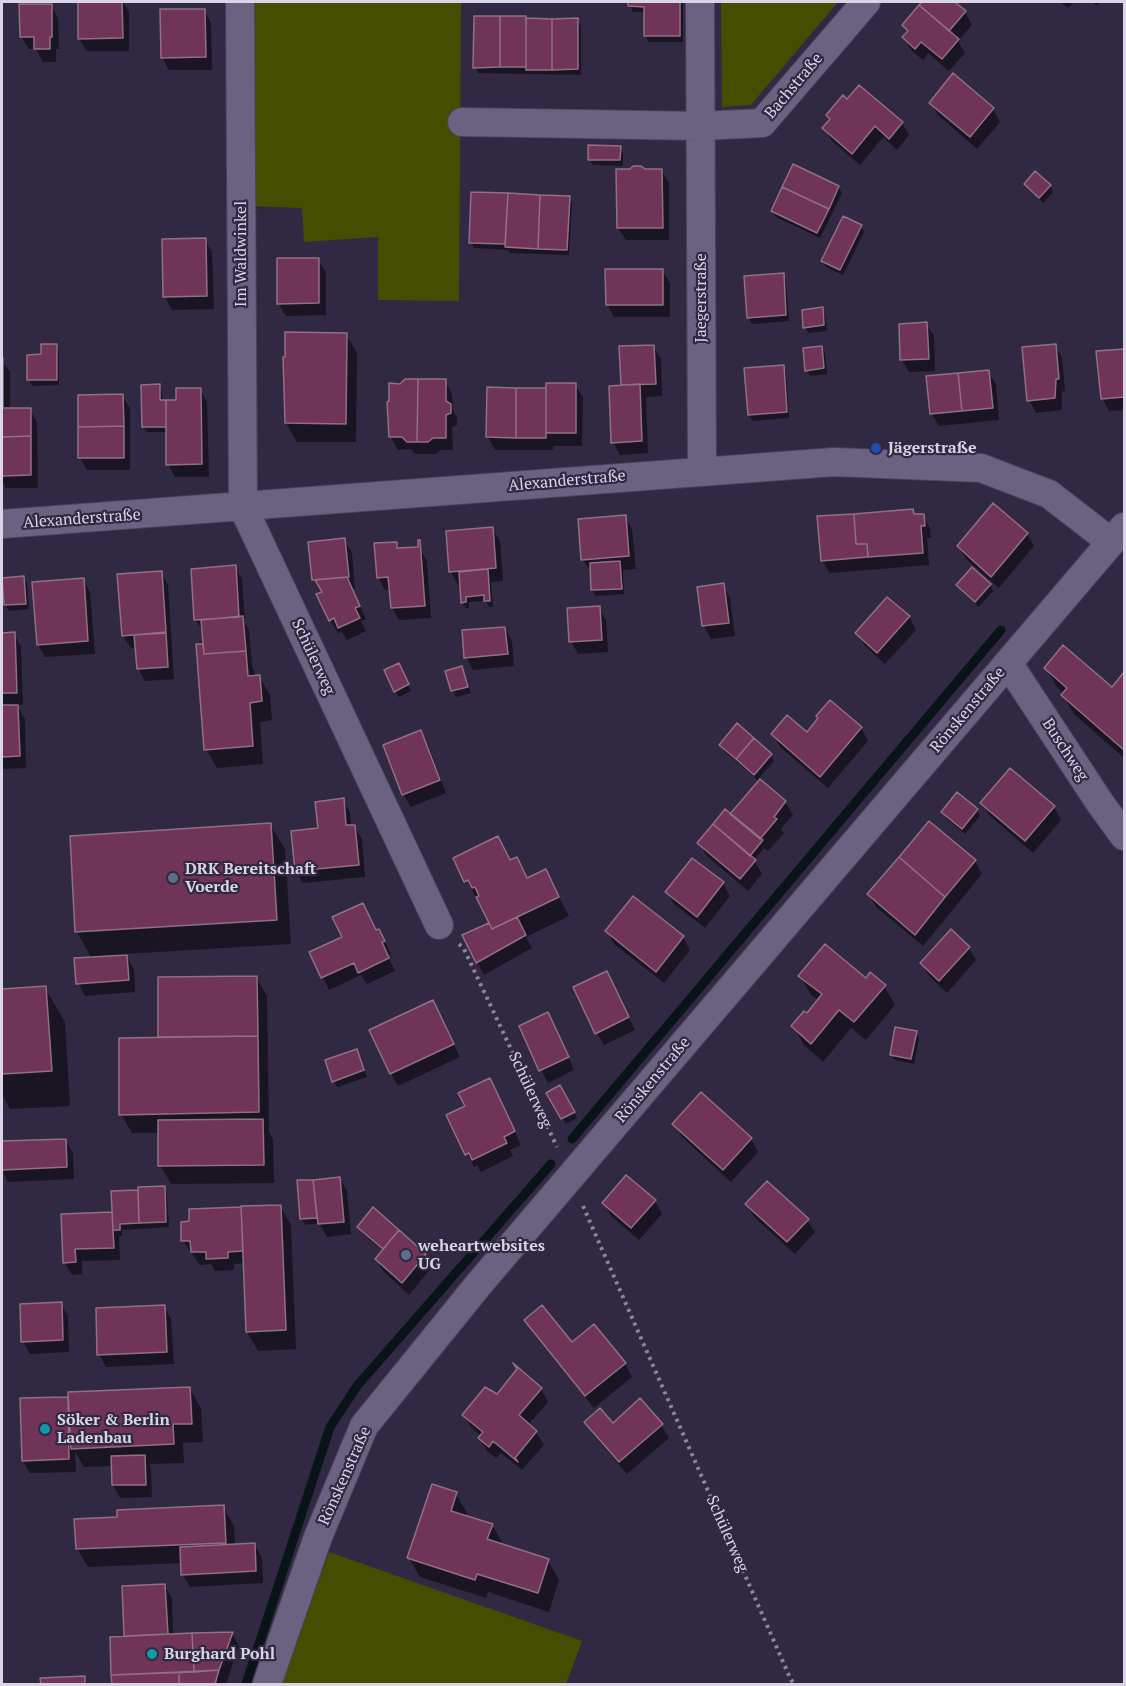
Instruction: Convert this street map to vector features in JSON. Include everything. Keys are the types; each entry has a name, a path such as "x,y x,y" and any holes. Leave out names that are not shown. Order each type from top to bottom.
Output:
{"street":[{"name":"Im Waldwinkel","path":"240,2 243,507"},
{"name":"Jaegerstraße","path":"700,2 702,470"},
{"name":"Bachstraße","path":"701,126 762,123 866,2"},
{"path":"462,122 701,126"},
{"name":"Alexanderstraße","path":"2,525 702,470 834,462 981,468 1048,494 1118,535"},
{"name":"Schülerweg","path":"243,507 439,925"},
{"name":"Rönskenstraße","path":"267,1684 318,1537 364,1426 479,1284 1118,535"},
{"name":"Buschweg","path":"1008,663 1100,803 1125,836"}],"path":[{"name":"Schülerweg","path":"439,925 464,949 571,1178 791,1680 795,1684"}],"green space":[{"path":"249,2 461,2 459,301 378,300 378,237 304,242 302,208 248,206"},
{"path":"721,2 838,2 751,105 722,107"},
{"path":"329,1552 582,1641 566,1684 282,1684"}],"building":[{"path":"78,2 122,2 123,38 78,39"},
{"path":"628,2 680,2 680,36 644,36 644,7 628,6"},
{"path":"922,2 955,2 966,11 949,31 919,5"},
{"path":"19,4 52,4 50,49 34,49 34,37 20,37"},
{"path":"919,5 959,39 942,59 921,42 915,49 902,37 908,31 902,25"},
{"path":"160,9 205,9 206,57 161,58"},
{"path":"474,16 500,16 500,67 473,68"},
{"path":"500,16 526,16 526,67 500,67"},
{"path":"526,18 552,19 552,70 526,70"},
{"path":"578,18 578,69 552,70 552,19"},
{"path":"953,73 994,108 970,137 929,103"},
{"path":"859,85 903,122 889,139 875,126 852,154 822,128 830,119 826,115 843,95 847,99"},
{"path":"588,145 621,146 620,160 588,160"},
{"path":"793,164 839,186 829,209 782,187"},
{"path":"633,166 662,169 663,228 617,228 616,169 630,169"},
{"path":"1035,171 1051,185 1039,198 1024,184"},
{"path":"782,187 829,209 817,233 771,211"},
{"path":"471,192 508,193 505,244 469,243"},
{"path":"508,193 540,195 538,249 505,247"},
{"path":"540,195 570,196 567,250 538,249"},
{"path":"843,216 862,225 840,270 821,261"},
{"path":"206,238 207,296 163,297 162,239"},
{"path":"277,258 319,258 319,303 277,304"},
{"path":"605,269 663,269 663,305 606,305"},
{"path":"784,273 786,315 747,318 744,276"},
{"path":"823,307 824,325 803,328 802,310"},
{"path":"927,322 929,359 900,360 899,324"},
{"path":"285,332 347,333 346,424 285,423 283,357 285,357"},
{"path":"41,344 57,344 57,380 27,380 27,355 41,354"},
{"path":"1056,344 1059,379 1056,379 1055,398 1027,401 1022,347"},
{"path":"654,345 656,384 621,385 619,346"},
{"path":"822,346 824,368 805,371 803,348"},
{"path":"1124,349 1124,397 1101,399 1096,351"},
{"path":"2,358 3,408 31,408 31,436 2,437"},
{"path":"784,365 787,412 748,415 744,368"},
{"path":"989,370 993,408 962,411 958,373"},
{"path":"958,373 962,411 930,414 926,376"},
{"path":"405,379 418,379 417,442 407,442 402,437 389,437 387,402 389,401 389,383 400,384"},
{"path":"418,379 446,379 446,401 451,404 451,413 446,415 446,438 417,442"},
{"path":"546,383 576,383 576,433 546,433"},
{"path":"160,384 160,400 166,400 166,427 142,427 141,385"},
{"path":"640,384 642,441 611,443 609,386"},
{"path":"487,387 516,388 516,438 486,437"},
{"path":"176,388 201,388 202,464 166,465 166,400 176,400"},
{"path":"516,388 546,388 546,438 516,438"},
{"path":"123,394 124,426 78,427 78,395"},
{"path":"124,426 124,458 78,458 78,427"},
{"path":"31,436 31,475 2,476 2,437"},
{"path":"993,503 1028,533 991,577 957,546"},
{"path":"913,509 914,514 924,514 925,526 921,526 923,553 868,557 867,544 856,544 854,514"},
{"path":"854,514 856,544 867,544 868,557 821,561 817,516"},
{"path":"626,515 629,556 581,560 578,519"},
{"path":"493,527 496,568 449,572 446,531"},
{"path":"345,538 349,577 312,580 308,542"},
{"path":"418,540 420,540 425,606 391,608 388,577 377,578 374,543 397,542 397,548 418,547"},
{"path":"620,561 622,589 591,590 590,563"},
{"path":"236,565 239,617 194,620 191,569"},
{"path":"972,567 991,584 975,602 956,585"},
{"path":"488,569 490,601 484,601 484,595 466,597 466,602 461,603 459,572"},
{"path":"162,571 166,632 122,636 117,574"},
{"path":"24,576 26,604 4,605 2,578"},
{"path":"347,577 360,606 355,608 360,618 338,628 334,618 329,621 316,594 322,592 315,580"},
{"path":"84,578 88,641 37,645 32,582"},
{"path":"724,583 729,623 702,626 697,587"},
{"path":"887,597 910,616 877,653 855,633"},
{"path":"600,606 602,640 569,642 567,608"},
{"path":"243,616 246,651 204,654 201,620"},
{"path":"505,627 508,654 464,658 462,630"},
{"path":"15,632 17,693 2,693 2,633"},
{"path":"166,633 168,667 137,669 134,635"},
{"path":"196,644 203,644 204,654 246,651 248,676 260,675 262,701 250,703 253,746 204,750"},
{"path":"1063,645 1112,687 1124,672 1124,750 1061,695 1067,688 1044,668"},
{"path":"399,663 409,684 394,692 384,670"},
{"path":"462,666 468,687 451,691 445,671"},
{"path":"830,700 862,727 820,777 771,734 787,715 807,732 818,718 816,716"},
{"path":"2,705 18,705 20,756 2,757"},
{"path":"737,723 754,738 736,759 719,745"},
{"path":"421,730 440,780 402,795 383,745"},
{"path":"754,738 772,754 754,775 736,759"},
{"path":"1010,768 1055,806 1025,841 980,803"},
{"path":"760,779 786,801 774,817 777,819 760,839 730,814"},
{"path":"957,792 978,809 962,829 941,812"},
{"path":"344,798 346,825 355,825 359,865 295,871 291,831 318,828 315,802"},
{"path":"725,809 763,840 750,856 713,824"},
{"path":"929,821 976,860 945,897 899,857"},
{"name":"DRK Bereitschaft Voerde","path":"271,823 277,920 75,932 70,836"},
{"path":"713,824 756,860 740,879 697,843"},
{"path":"498,836 510,860 517,857 527,878 546,869 559,897 492,929 476,897 479,896 475,887 472,888 468,880 464,882 453,858"},
{"path":"899,857 945,897 915,935 867,894"},
{"path":"692,858 724,882 697,917 665,892"},
{"path":"633,896 684,936 656,972 605,931"},
{"path":"363,903 376,930 379,929 385,941 382,942 389,958 358,973 354,963 321,978 309,952 342,937 332,917"},
{"path":"517,917 526,935 476,963 462,935 489,923 492,929"},
{"path":"951,929 970,947 939,981 920,963"},
{"path":"825,944 866,978 870,972 886,985 854,1022 839,1010 811,1044 791,1026 804,1011 807,1013 822,994 798,976"},
{"path":"127,955 129,980 76,984 74,958"},
{"path":"607,971 629,1017 595,1034 573,987"},
{"path":"257,976 258,1036 158,1037 158,977"},
{"path":"46,986 52,1071 2,1074 2,989"},
{"path":"433,1000 454,1044 390,1074 369,1030"},
{"path":"548,1012 569,1057 539,1071 519,1026"},
{"path":"895,1027 917,1031 911,1059 890,1055"},
{"path":"258,1036 259,1112 119,1115 119,1038"},
{"path":"357,1049 364,1070 332,1082 325,1060"},
{"path":"490,1078 515,1131 504,1137 507,1143 472,1160 469,1153 465,1155 446,1115 465,1106 458,1093"},
{"path":"560,1085 575,1112 561,1119 546,1093"},
{"path":"701,1092 752,1138 723,1170 672,1124"},
{"path":"263,1119 264,1165 158,1166 158,1120"},
{"path":"66,1139 67,1167 2,1170 2,1141"},
{"path":"626,1175 656,1200 631,1228 602,1203"},
{"path":"340,1177 344,1222 318,1224 313,1180"},
{"path":"297,1180 313,1180 317,1218 300,1219"},
{"path":"767,1181 809,1219 787,1242 745,1204"},
{"path":"165,1186 166,1222 139,1223 138,1187"},
{"path":"138,1190 139,1223 120,1224 120,1230 113,1230 111,1191"},
{"path":"281,1205 286,1330 246,1332 241,1206"},
{"path":"241,1207 243,1251 228,1252 228,1258 206,1259 206,1252 191,1252 190,1241 181,1241 181,1222 189,1221 189,1209"},
{"path":"373,1207 399,1230 383,1249 357,1227"},
{"path":"112,1212 114,1248 75,1249 76,1262 63,1263 61,1214"},
{"path":"399,1230 426,1254 402,1283 375,1259"},
{"path":"62,1302 63,1340 21,1342 20,1304"},
{"path":"165,1305 167,1352 97,1355 96,1308"},
{"path":"542,1305 572,1342 594,1324 626,1363 585,1396 524,1320"},
{"path":"513,1363 542,1388 519,1415 537,1431 515,1458 518,1462 493,1441 489,1447 478,1438 483,1432 462,1415 485,1387 497,1394 517,1369"},
{"path":"190,1387 192,1424 173,1424 174,1444 71,1449 68,1392"},
{"name":"Söker & Berlin Ladenbau","path":"68,1397 69,1459 22,1461 20,1398"},
{"path":"640,1398 663,1424 619,1462 584,1422 600,1408 613,1423"},
{"path":"145,1455 146,1485 112,1485 111,1456"},
{"path":"432,1484 457,1492 451,1511 493,1524 487,1539 549,1559 538,1593 477,1574 475,1580 407,1558"},
{"path":"224,1505 226,1543 76,1549 74,1519 117,1517 117,1510"},
{"path":"255,1543 256,1571 181,1575 180,1547"},
{"path":"165,1584 168,1634 124,1636 122,1586"},
{"path":"233,1632 219,1670 194,1672 192,1633"},
{"name":"Burghard Pohl","path":"192,1633 194,1672 111,1675 110,1637"},
{"path":"219,1670 215,1684 179,1684 179,1672"},
{"path":"179,1672 179,1684 112,1684 111,1675"},
{"path":"85,1676 85,1684 41,1684 40,1678"}],"waterway":[{"path":"572,1139 1001,630"},
{"path":"246,1684 330,1427 357,1386 551,1164"}],"place":[{"name":"Jägerstraße","path":"876,448"},
{"name":"DRK Bereitschaft Voerde","path":"173,878"},
{"name":"weheartwebsites UG","path":"406,1255"},
{"name":"Söker & Berlin Ladenbau","path":"45,1429"},
{"name":"Burghard Pohl","path":"152,1654"}]}
